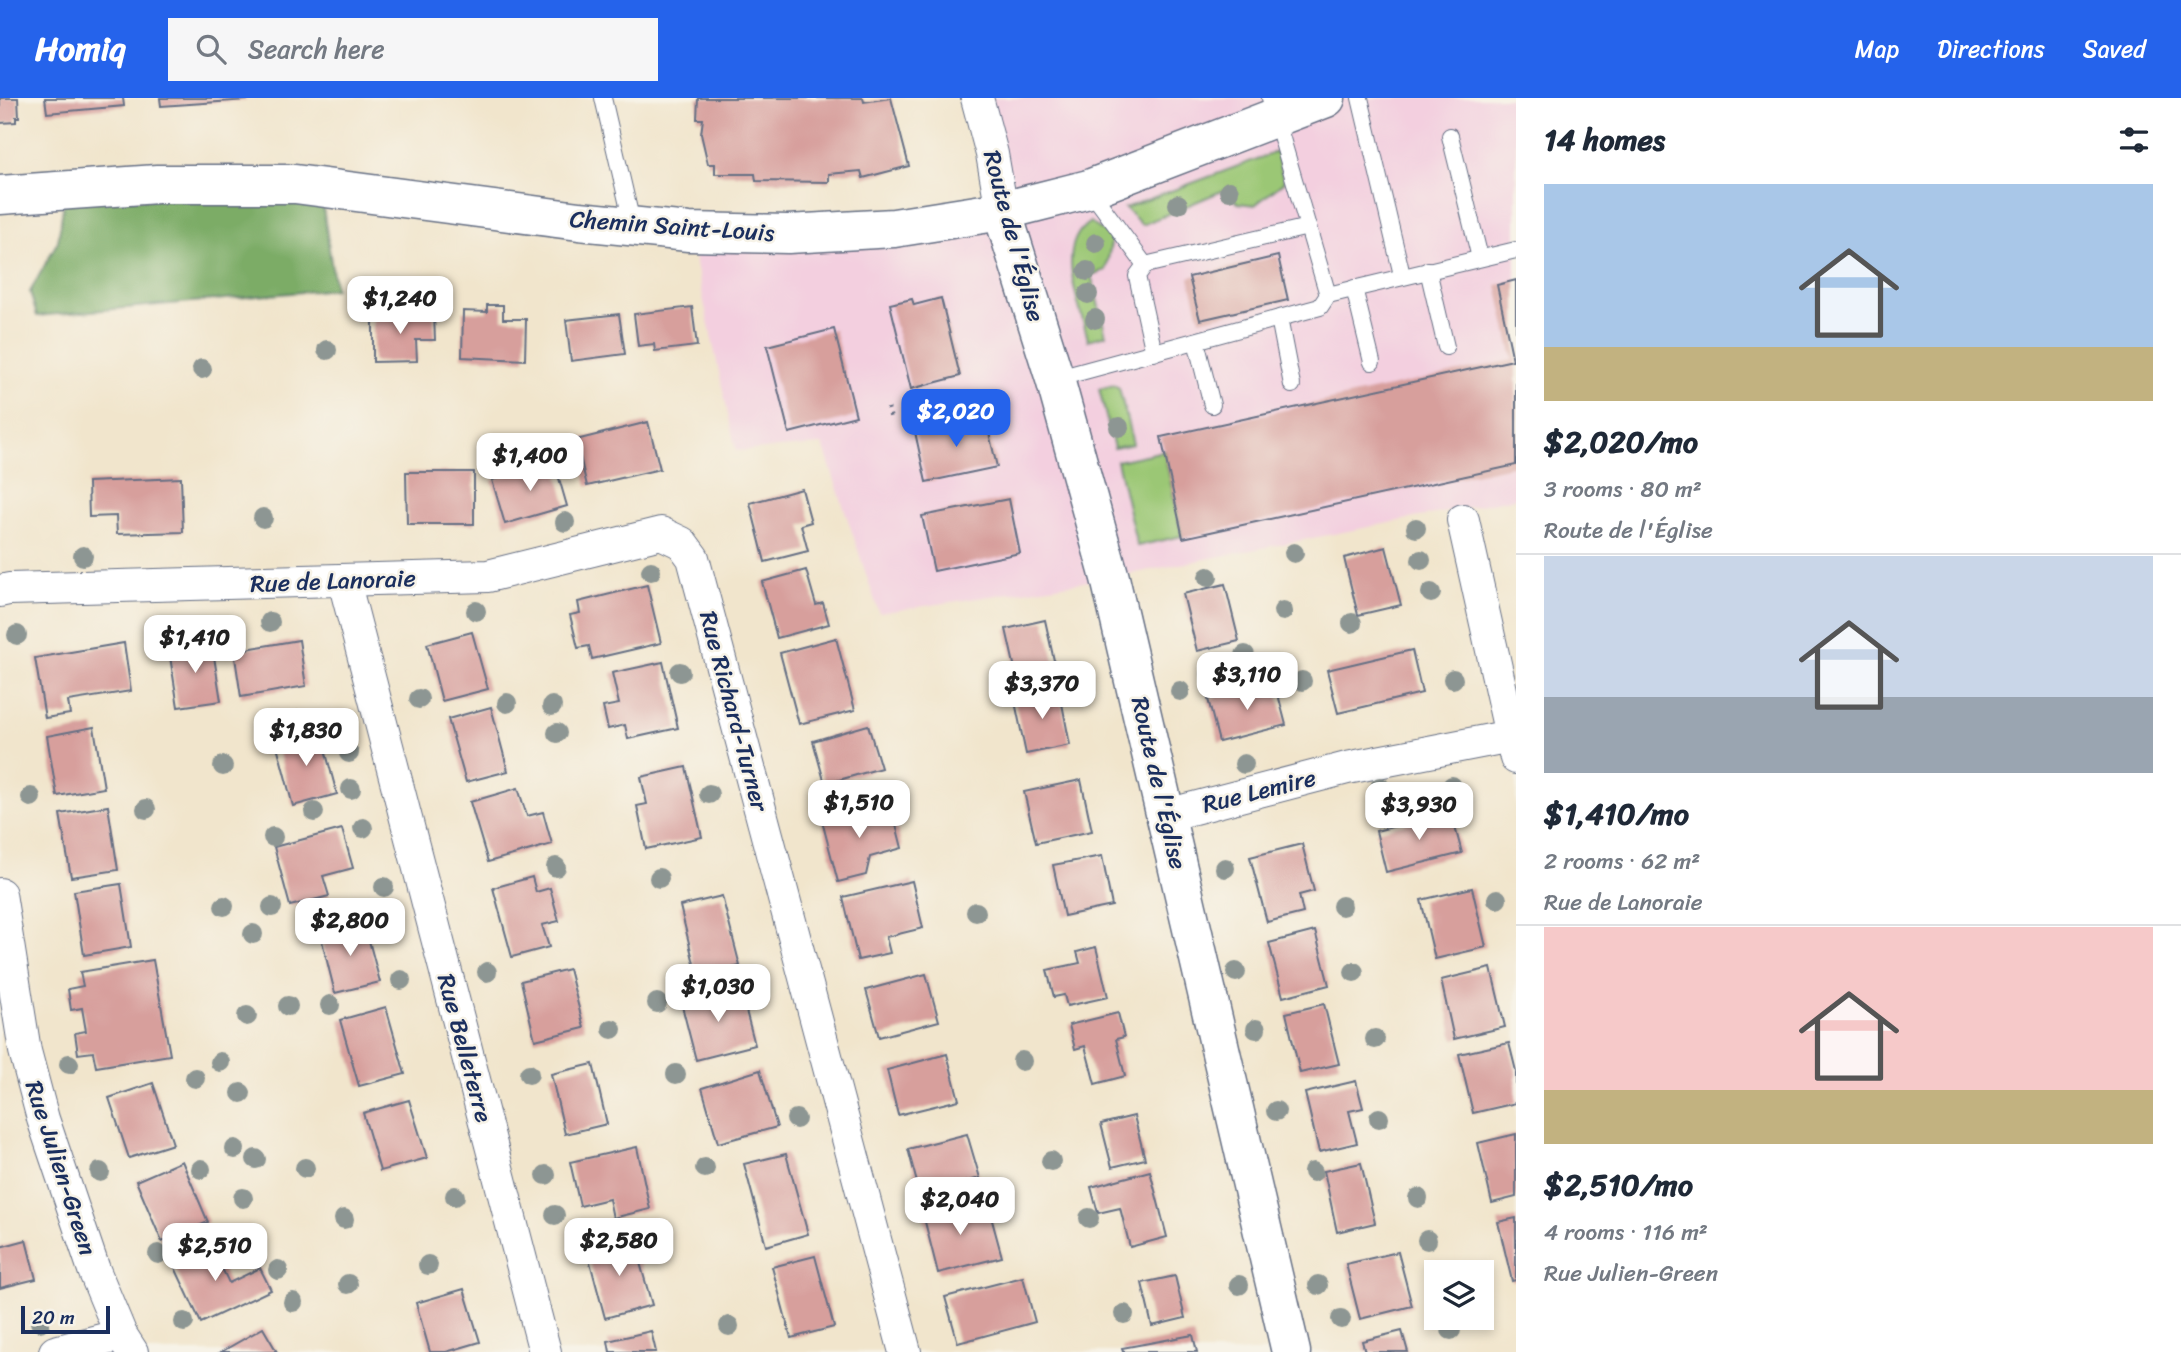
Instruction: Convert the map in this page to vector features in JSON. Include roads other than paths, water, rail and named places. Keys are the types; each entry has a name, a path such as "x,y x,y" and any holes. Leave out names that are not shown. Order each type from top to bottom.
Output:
{"street":[{"name":"Route de l'Église","path":"977,98 992,154 1002,211 1055,379 1110,578 1291,1352"},
{"name":"Chemin Saint-Louis","path":"0,195 157,184 295,184 689,232 788,234 894,228 1002,211 1089,189 1273,108 1326,98"},
{"path":"1463,520 1514,743"},
{"name":"Rue de Lanoraie","path":"0,591 488,576 661,533"},
{"name":"Rue Richard-Turner","path":"661,533 682,542 693,558 905,1352"},
{"name":"Rue Belleterre","path":"344,581 545,1352"},
{"name":"Rue Lemire","path":"1167,814 1347,768 1514,743"},
{"name":"Rue Julien-Green","path":"0,894 12,1053 43,1119 94,1270 126,1344"},
{"path":"55,1352 126,1344"}],"lane":[{"path":"603,98 633,227"},
{"path":"1360,98 1402,275"},
{"path":"1273,108 1328,295"},
{"path":"1450,136 1480,258"},
{"path":"1089,189 1145,265"},
{"path":"1154,352 1136,276 1145,265 1308,227"},
{"path":"1055,379 1320,307 1328,295 1402,275 1516,250"},
{"path":"1428,270 1446,347"},
{"path":"1354,288 1372,362"},
{"path":"1279,318 1292,385"},
{"path":"1195,341 1212,405"}]}
